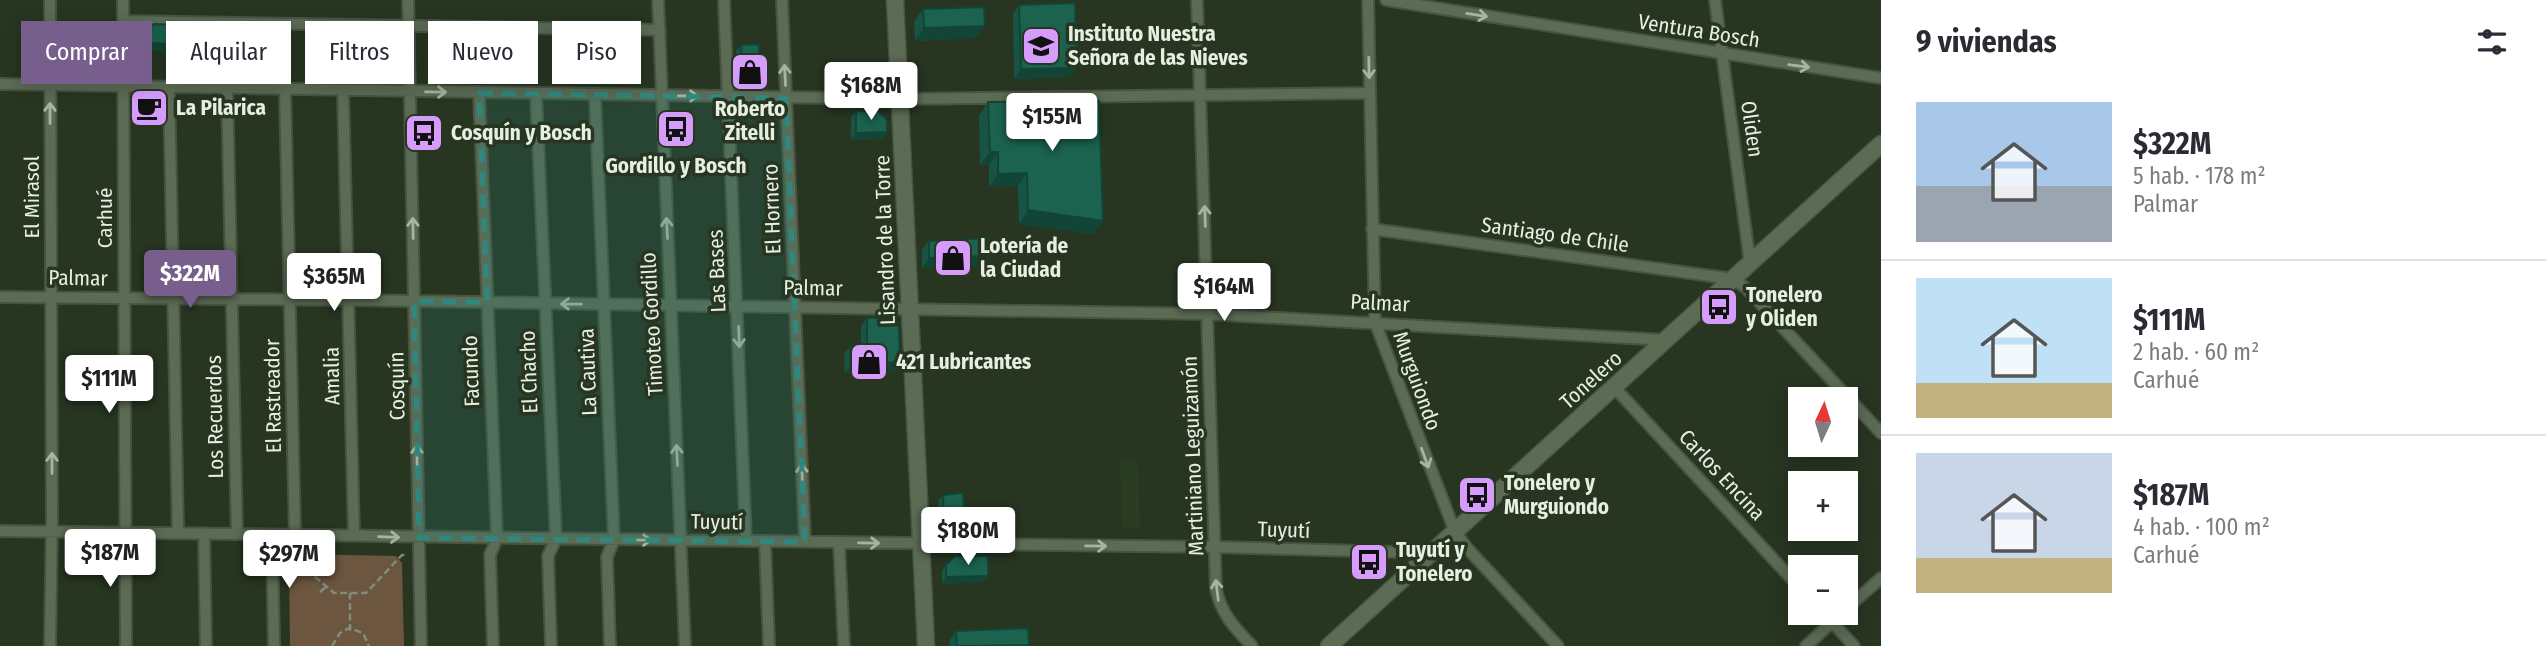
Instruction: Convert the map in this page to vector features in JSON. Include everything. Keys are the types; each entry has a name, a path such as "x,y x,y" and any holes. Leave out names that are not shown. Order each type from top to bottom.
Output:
{"street":[{"name":"El Mirasol","path":"50,0 50,646"},
{"name":"Carhué","path":"123,0 124,21"},
{"name":"Cosquín","path":"408,0 408,21"},
{"name":"Timoteo Gordillo","path":"658,0 685,646"},
{"name":"Las Bases","path":"724,0 746,541"},
{"name":"El Hornero","path":"782,0 805,542"},
{"name":"Lisandro de la Torre","path":"895,0 926,646"},
{"name":"Martiniano Leguizamón","path":"1197,0 1216,589 1219,605 1227,619 1252,646"},
{"name":"Murguiondo","path":"1368,0 1375,322 1455,533 1558,646"},
{"name":"Ventura Bosch","path":"1386,0 1881,78"},
{"name":"Oliden","path":"1715,0 1750,263"},
{"path":"152,21 305,24"},
{"path":"414,25 660,30"},
{"path":"0,84 900,99 1369,93"},
{"name":"Cosquín","path":"410,84 421,646"},
{"name":"Carhué","path":"123,86 126,646"},
{"path":"169,87 178,533"},
{"name":"Los Recuerdos","path":"227,88 237,534"},
{"name":"El Rastreador","path":"285,89 295,535"},
{"name":"Amalia","path":"343,90 354,536"},
{"name":"Facundo","path":"479,93 497,538 490,555 493,646"},
{"name":"El Chacho","path":"536,94 556,539 548,556 551,646"},
{"name":"La Cautiva","path":"595,95 614,540 607,557 610,646"},
{"name":"Tonelero","path":"1329,646 1881,144"},
{"name":"Santiago de Chile","path":"1373,229 1733,279"},
{"path":"1733,279 1746,288 1881,433"},
{"name":"Palmar","path":"0,297 795,306 1208,314 1666,340"},
{"name":"Carlos Encina","path":"1615,387 1788,575"},
{"name":"Tuyutí","path":"0,531 1215,547 1433,553"},
{"path":"204,534 206,646"},
{"path":"272,535 274,646"},
{"path":"765,542 769,646"},
{"path":"839,543 844,646"},
{"path":"1858,599 1881,578"},
{"path":"1806,646 1829,625"},
{"path":"1835,625 1854,646"}],"path":[{"path":"292,556 334,593 366,593 402,555 419,556"},
{"path":"320,592 327,586"},
{"path":"349,629 350,593"},
{"path":"332,646 340,633 349,629 363,633 369,646"}],"highlighted area":[{"path":"479,93 786,98 805,542 419,538 414,301 487,302"}],"shaded area":[{"path":"1120,460 1138,461 1140,528 1122,527"},
{"path":"295,554 396,556 402,563 404,646 290,646 289,560"}],"building":[{"name":"Instituto Nuestra Señora de las Nieves","path":"1075,3 1077,68 1021,69 1019,5"},
{"path":"984,7 985,26 924,28 923,9"},
{"path":"166,25 166,44 152,43 152,26"},
{"path":"759,44 759,71 751,71 742,61 741,45"},
{"path":"1099,101 1103,221 1028,210 1027,173 998,174 998,152 990,152 988,102"},
{"path":"856,111 878,111 887,120 887,132 856,133"},
{"path":"990,238 990,256 929,258 929,241"},
{"path":"867,318 889,318 899,327 900,362 851,364 850,346 867,345"},
{"path":"963,493 965,519 944,519 943,495"},
{"path":"955,556 988,556 988,576 946,577 946,565"},
{"path":"1028,628 1029,645 957,646 956,631"}],"place":[{"name":"Instituto Nuestra Señora de las Nieves","path":"1041,46"},
{"name":"Roberto Zitelli","path":"750,72"},
{"name":"La Pilarica","path":"149,108"},
{"name":"Gordillo y Bosch","path":"676,129"},
{"name":"Cosquín y Bosch","path":"424,133"},
{"name":"Lotería de la Ciudad","path":"953,258"},
{"name":"Tonelero y Oliden","path":"1719,307"},
{"name":"421 Lubricantes","path":"869,362"},
{"name":"Tonelero y Murguiondo","path":"1477,495"},
{"name":"Tuyutí y Tonelero","path":"1369,562"}]}
